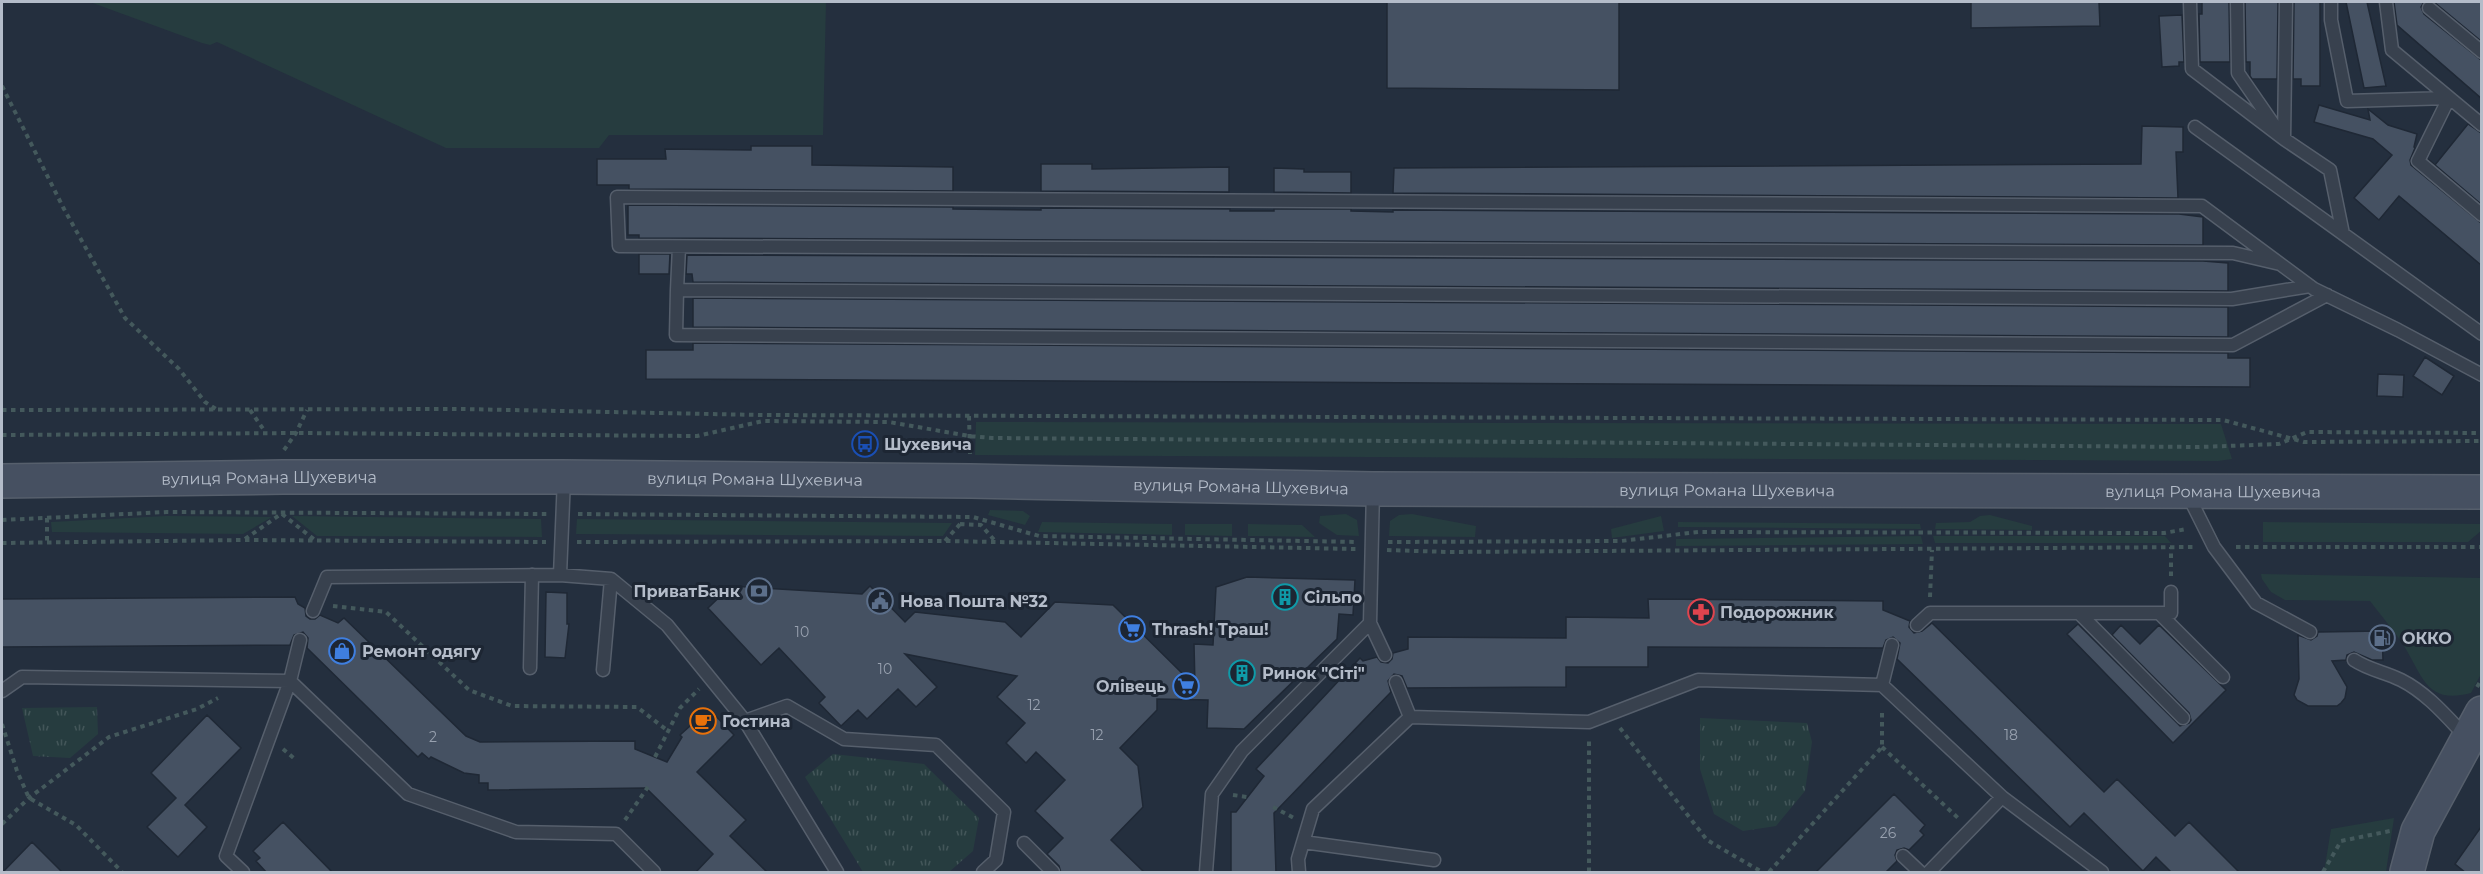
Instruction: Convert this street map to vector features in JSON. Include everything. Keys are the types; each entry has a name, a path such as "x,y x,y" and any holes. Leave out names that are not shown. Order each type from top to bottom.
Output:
{"main road":[{"name":"вулиця Романа Шухевича","path":"2,481 283,477 564,477 971,481 1373,489 2481,492"},
{"path":"2407,873 2418,831 2474,726"}],"lane":[{"path":"2190,2 2192,69 2284,139 2330,170 2343,234"},
{"path":"2237,2 2238,73 2284,139"},
{"path":"2284,139 2286,2"},
{"path":"2331,2 2331,20 2347,101 2449,98"},
{"path":"2386,2 2392,50 2481,124"},
{"path":"2429,8 2481,52"},
{"path":"2449,98 2418,161 2481,215"},
{"path":"2195,127 2481,334"},
{"path":"2280,264 2233,253 619,246 617,197 2202,206 2310,286 2481,375"},
{"path":"679,247 676,335 2233,345 2327,296"},
{"path":"677,290 2232,299 2310,286"},
{"path":"560,575 564,477"},
{"path":"1373,489 1370,623 1385,655"},
{"path":"2186,491 2214,547 2256,603 2310,632"},
{"path":"530,668 532,575"},
{"path":"315,608 327,577 560,575 611,579 667,625 745,721 837,873"},
{"path":"603,670 611,579"},
{"path":"1917,625 1930,613 2171,613 2171,592"},
{"path":"2079,613 2183,718"},
{"path":"2159,613 2223,676"},
{"path":"1206,873 1212,794 1242,751 1370,623"},
{"path":"243,873 226,855 290,681 300,640"},
{"path":"1882,685 1892,645"},
{"path":"2354,660 2366,669 2400,679 2434,703 2474,726"},
{"path":"2,691 22,677 290,681 408,794 516,832 616,834 654,873"},
{"path":"1299,873 1298,858 1313,809 1410,717 1589,722 1698,680 1882,685 2002,797 2102,873"},
{"path":"1396,682 1410,717"},
{"path":"745,721 787,706 844,739 936,745 1004,812 996,860 983,873"},
{"path":"1929,873 2002,797"},
{"path":"1303,842 1434,860"},
{"path":"1024,843 1053,873"},
{"path":"1902,856 1920,873"}],"path":[{"path":"2,86 64,209 124,318 179,369 205,402 217,410"},
{"path":"2,410 461,409 760,415 2223,420 2304,442 2481,441"},
{"path":"249,410 266,434"},
{"path":"296,433 307,410"},
{"path":"969,416 969,436"},
{"path":"2,435 296,433 697,436 763,421 889,422 969,436 2199,447 2279,444 2307,432 2481,433"},
{"path":"2,520 168,512 973,517 1039,536 1373,546 1448,552 2481,547"},
{"path":"245,540 281,514"},
{"path":"281,514 317,541"},
{"path":"47,518 47,542"},
{"path":"945,541 966,518"},
{"path":"960,524 981,525 996,542"},
{"path":"2,543 245,540 945,541 1373,546 1621,541 1698,532 2164,533 2203,526"},
{"path":"2171,547 2171,592"},
{"path":"1930,613 1932,550"},
{"path":"315,608 386,612 469,690 512,706 637,707 668,731"},
{"path":"655,757 680,708 711,678"},
{"path":"2,824 4,819 29,798 109,737 197,709 251,681"},
{"path":"1769,873 1882,747 1882,685"},
{"path":"1609,714 1707,840 1762,873"},
{"path":"1589,722 1589,873"},
{"path":"2,724 17,771 29,798 76,825 122,873"},
{"path":"1882,747 1970,830"},
{"path":"616,834 648,787"},
{"path":"2323,873 2341,841 2394,831"}],"green space":[{"path":"90,2 826,2 823,135 609,135 599,148 446,148 217,42 210,45 202,43"},
{"path":"976,422 2221,424 2232,459 2218,461 975,455"},
{"path":"990,510 1023,511 1030,516 1025,525 988,515"},
{"path":"1346,514 1357,520 1359,536 1337,535 1319,523 1320,516"},
{"path":"1412,514 1476,526 1475,537 1389,536 1390,521 1399,515"},
{"path":"1990,515 2032,526 2032,530 1935,529 1936,523 1970,522 1980,516"},
{"path":"166,516 272,517 243,534 52,532 51,522"},
{"path":"292,516 541,519 542,537 317,536"},
{"path":"1661,516 1664,531 1612,538 1611,529"},
{"path":"577,519 952,523 943,536 576,534"},
{"path":"1042,522 1172,524 1172,535 1038,532"},
{"path":"1678,522 1920,524 1921,529 1678,527"},
{"path":"2263,522 2481,524 2482,530 2468,542 2263,542"},
{"path":"1185,524 1232,524 1232,536 1185,535"},
{"path":"1248,524 1302,525 1315,537 1248,536"},
{"path":"1921,536 1923,544 1676,546 1676,539"},
{"path":"1933,536 2165,536 2171,543 1935,543"},
{"path":"2261,574 2481,578 2481,674 2471,693 2456,696 2444,695 2435,691 2422,677 2400,640 2370,601 2285,600 2271,592"},
{"path":"97,707 98,734 70,758 33,756 22,708"},
{"path":"1700,718 1807,723 1812,742 1805,791 1776,826 1743,831 1714,814 1700,769"},
{"path":"833,754 924,764 979,818 973,851 949,872 863,872 805,777"},
{"path":"2394,818 2386,872 2324,872 2331,829"}],"building":[{"path":"1387,2 1619,2 1619,90 1387,88"},
{"path":"1971,2 2099,2 2100,26 1971,28"},
{"path":"2202,2 2229,2 2230,62 2200,62 2199,14 2202,14"},
{"path":"2245,2 2278,2 2277,79 2252,79 2250,76 2250,62 2246,62"},
{"path":"2294,2 2320,2 2320,86 2301,86 2301,79 2293,79"},
{"path":"2346,2 2367,2 2386,86 2364,88"},
{"path":"2394,2 2424,2 2421,7 2424,14 2481,60 2481,98 2397,25"},
{"path":"2434,2 2481,2 2481,41"},
{"path":"2182,15 2184,62 2179,62 2179,66 2162,67 2159,16"},
{"path":"2319,105 2370,120 2368,109 2388,125 2417,134 2410,160 2411,165 2481,223 2481,265 2399,196 2379,220 2354,198 2392,155 2373,139 2314,122"},
{"path":"2468,124 2481,133 2481,204 2435,165"},
{"path":"2142,126 2183,127 2183,152 2176,152 2178,198 1393,193 1394,168 2141,164"},
{"path":"751,146 812,146 812,165 953,167 953,191 629,189 629,185 597,185 597,159 666,159 665,149 751,150"},
{"path":"1041,164 1092,164 1092,169 1229,167 1229,192 1041,191"},
{"path":"1274,168 1304,169 1304,172 1351,172 1351,193 1274,192"},
{"path":"628,205 953,207 953,209 1041,210 1041,208 1230,209 1230,211 1351,209 1351,211 1393,212 1393,210 2179,214 2203,217 2203,245 639,238 639,235 628,235"},
{"path":"639,254 670,254 669,274 639,274"},
{"path":"687,255 2203,261 2228,263 2228,291 693,282 692,274 686,274"},
{"path":"693,298 2228,307 2228,337 693,327"},
{"path":"693,343 2228,353 2228,358 2250,358 2250,387 646,379 646,350 693,350"},
{"path":"2425,357 2454,376 2442,395 2413,376"},
{"path":"2378,374 2404,375 2403,397 2377,396"},
{"path":"1247,577 1355,580 1353,615 1339,614 1337,639 1244,729 1207,728 1208,700 1157,699 1157,710 1120,748 1138,766 1143,807 1111,840 1145,873 1061,873 1059,866 1047,854 1063,838 1035,811 1065,780 1036,752 1026,763 1006,743 1025,723 997,697 1017,676 905,654 937,687 916,707 898,689 867,719 858,710 841,726 819,703 825,697 779,648 761,665 708,608 731,586 862,594 870,586 905,622 915,612 1005,622 1021,637 1055,602 1113,605 1195,686 1194,644 1213,645 1216,587"},
{"path":"546,592 567,593 567,624 569,624 565,658 545,657"},
{"path":"295,597 298,604 305,608 306,616 310,619 315,619 320,615 338,623 344,618 466,736 480,742 635,741 635,749 667,762 682,737 680,735 709,709 734,735 697,772 746,820 730,836 768,873 695,873 713,854 646,788 488,790 488,783 479,783 479,775 464,773 431,757 429,759 422,753 418,757 307,648 308,638 303,632 294,635 290,645 2,647 2,599"},
{"path":"1648,599 1883,601 1883,610 1910,621 1909,627 1914,633 1922,631 1932,623 2104,792 2117,779 2175,836 2189,822 2240,873 2172,873 2156,857 2143,871 2084,813 2070,827 1897,659 1900,643 1893,637 1886,640 1883,648 1648,647 1648,667 1566,667 1566,687 1407,688 1402,676 1394,674 1388,681 1391,692 1274,813 1276,873 1231,873 1231,812 1236,812 1264,776 1256,769 1360,658 1363,661 1377,657 1381,662 1388,663 1393,653 1408,649 1408,637 1566,638 1566,617 1649,618"},
{"path":"2078,624 2180,726 2189,723 2191,720 2189,713 2112,635 2121,625 2140,644 2159,625 2226,690 2173,743 2067,634"},
{"path":"2382,631 2383,660 2372,660 2354,652 2347,655 2346,660 2332,661 2347,687 2345,698 2341,703 2337,706 2308,706 2297,700 2294,695 2299,679 2298,635 2311,640 2317,636 2318,632"},
{"path":"207,715 241,748 185,805 207,827 178,857 147,827 176,798 151,773"},
{"path":"1894,794 1925,825 1920,831 1924,835 1909,850 1904,848 1897,850 1895,855 1897,861 1885,873 1815,873"},
{"path":"283,822 333,873 267,873 256,861 260,858 253,851"},
{"path":"2481,827 2481,873 2466,873 2455,864"},
{"path":"32,842 63,873 2,873"}],"place":[{"name":"Шухевича","path":"865,444"},
{"name":"ПриватБанк","path":"759,591"},
{"name":"Сільпо","path":"1285,597"},
{"name":"Нова Пошта №32","path":"880,601"},
{"name":"Подорожник","path":"1701,612"},
{"name":"Thrash! Траш!","path":"1132,629"},
{"name":"ОККО","path":"2382,638"},
{"name":"Ремонт одягу","path":"342,651"},
{"name":"Ринок \"Сіті\"","path":"1242,673"},
{"name":"Олівець","path":"1186,686"},
{"name":"Гостина","path":"703,721"}]}
